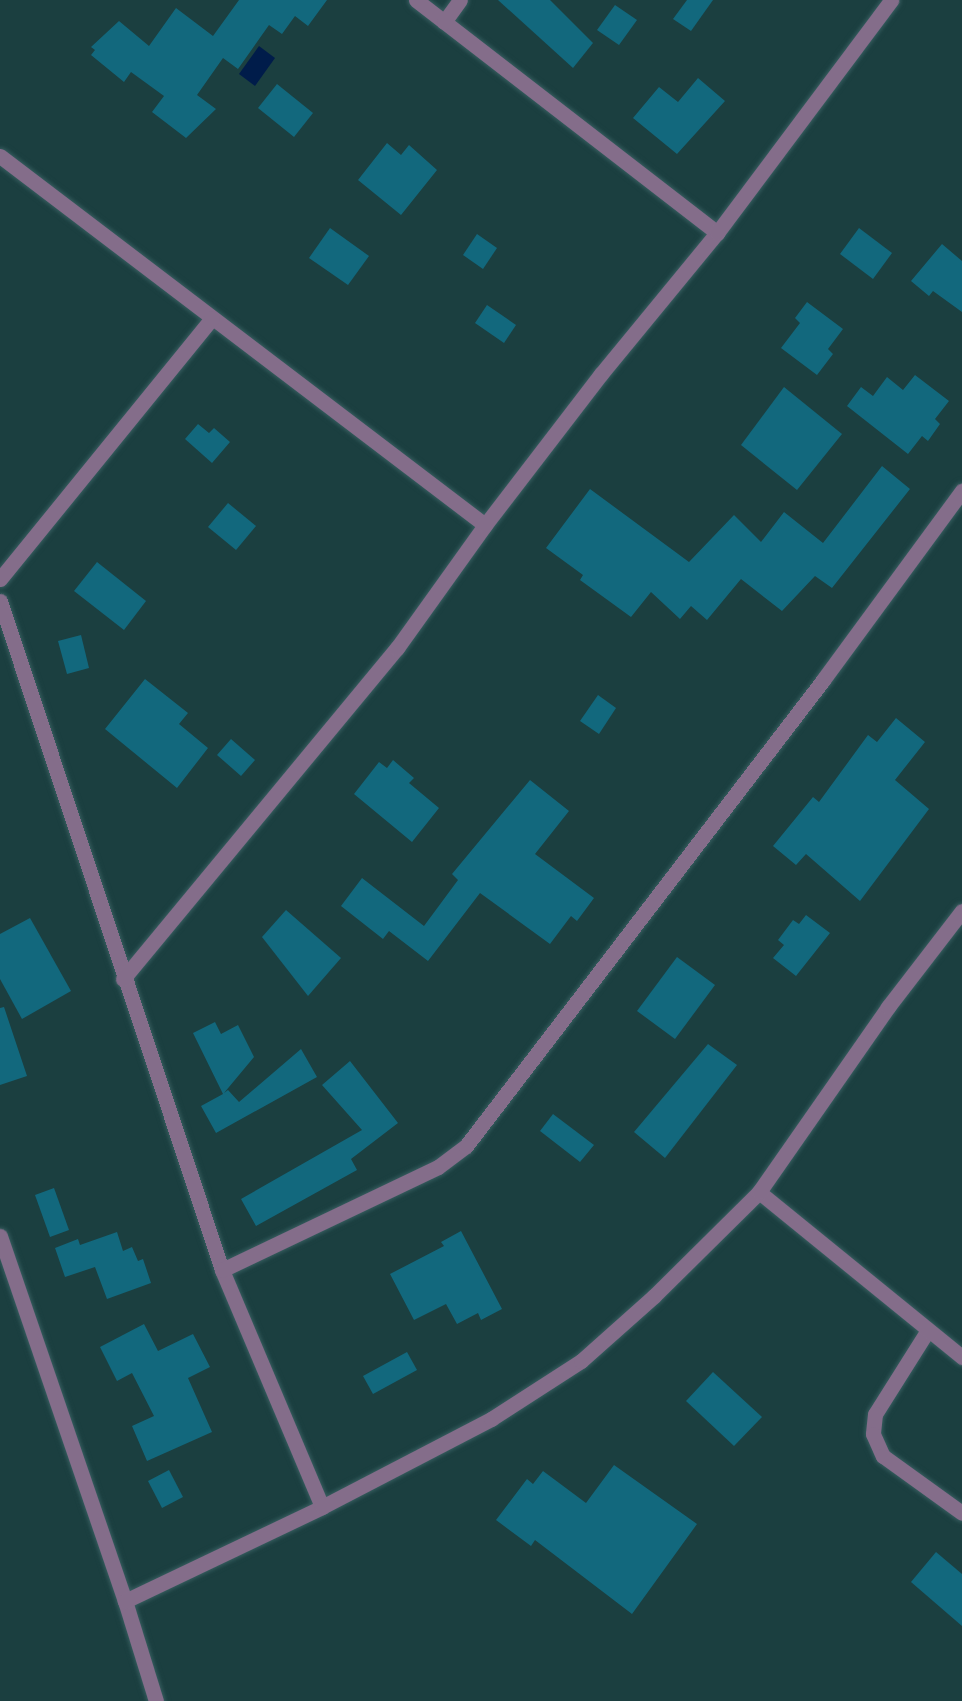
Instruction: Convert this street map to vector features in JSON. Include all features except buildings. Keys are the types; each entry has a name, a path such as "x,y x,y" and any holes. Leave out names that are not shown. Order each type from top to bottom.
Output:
{"street":[{"path":"416,0 717,233"},
{"path":"444,22 460,0"},
{"path":"123,980 397,648 485,525 601,374 717,233 891,0"},
{"path":"0,156 485,525"},
{"path":"0,579 212,318"},
{"path":"222,1270 438,1167 466,1146 823,680 962,491"},
{"path":"0,601 60,772 123,980 222,1270 322,1508"},
{"path":"125,1601 322,1508 491,1419 581,1361 654,1296 759,1192 888,1008 962,911"},
{"path":"759,1192 962,1357"},
{"path":"0,1236 125,1601 156,1701"},
{"path":"928,1330 874,1414 873,1434 884,1456 962,1513"}],"water":[{"path":"259,46 275,58 255,86 239,74"}]}
